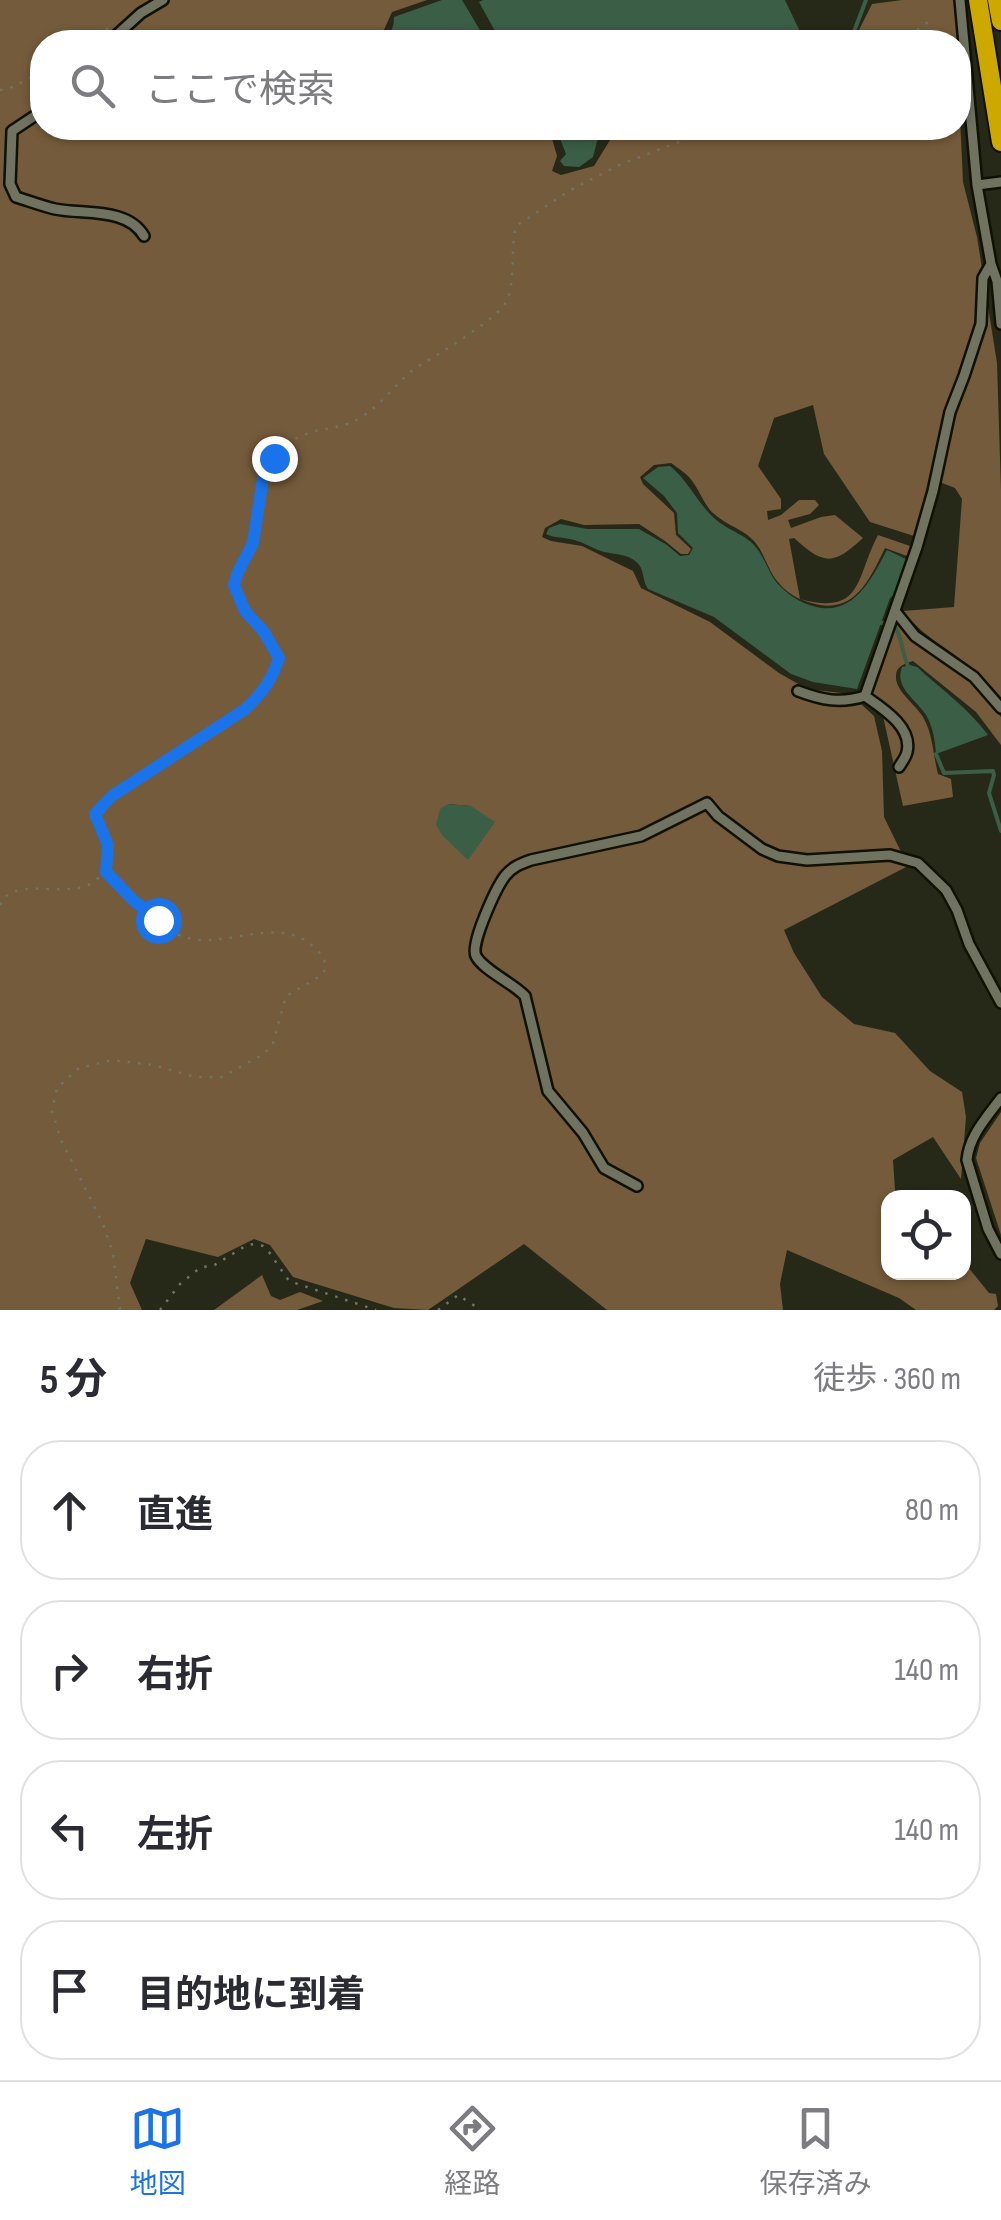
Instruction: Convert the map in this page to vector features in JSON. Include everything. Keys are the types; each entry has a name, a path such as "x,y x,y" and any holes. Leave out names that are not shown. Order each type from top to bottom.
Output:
{"highway":[{"path":"978,0 1001,142"},
{"path":"997,0 1001,21"}],"street":[{"path":"122,30 163,0"},
{"path":"960,0 964,30"},
{"path":"30,119 12,131 10,184 16,197 57,209 112,214 138,226 144,236"},
{"path":"971,133 1001,324"},
{"path":"977,185 1001,182"},
{"path":"865,696 934,491 950,412 981,324 983,278 991,264"},
{"path":"895,612 915,636 974,677 1001,708"},
{"path":"798,691 821,700 846,702 865,696"},
{"path":"865,696 886,710 907,737 907,752 899,767"},
{"path":"637,1186 604,1168 582,1132 553,1099 544,1081 525,996 476,954 474,945 479,932 503,878 514,866 641,836 706,803 762,849 778,856 807,860 890,855 918,863 946,890 1001,1003"},
{"path":"1001,1098 974,1135 967,1160 988,1230 1001,1254"}],"path":[{"path":"917,30 931,20"},
{"path":"0,90 30,78"},
{"path":"120,1310 108,1238 61,1140 52,1111 57,1088 79,1068 112,1060 153,1065 195,1077 222,1077 264,1054 273,1043 286,996 322,975 326,968 325,960 311,944 291,933 210,940 175,934 106,872 108,845 95,814 112,796 244,710 261,695 274,673 279,658 264,632 245,611 234,585 253,543 263,478 274,458 305,434 346,426 367,414 412,370 466,337 500,310 508,299 516,226 619,165 684,140"},
{"path":"0,904 14,889 54,891 86,886 106,872"},
{"path":"160,1310 180,1284 201,1267 213,1266 254,1244 270,1252 289,1280 376,1310"},
{"path":"438,1310 458,1295 481,1310"}],"shaded area":[{"path":"0,0 427,0 392,12 384,30 30,30 30,140 552,140 557,156 552,171 561,175 594,166 610,140 961,140 963,182 977,237 997,363 1001,700 977,673 928,636 903,611 954,607 962,499 955,488 932,479 914,536 870,522 824,454 813,405 774,418 758,466 781,499 781,509 767,511 768,520 799,500 815,500 819,505 810,514 788,520 791,528 835,515 863,538 844,554 828,559 794,538 789,539 800,599 777,581 754,541 715,515 689,477 671,463 654,465 640,477 674,513 676,535 691,549 688,554 681,554 639,524 584,525 561,519 545,528 542,537 582,546 633,571 641,588 710,622 779,673 807,689 850,694 874,716 882,751 884,817 908,866 784,930 822,997 854,1024 895,1033 930,1071 962,1092 966,1117 961,1179 933,1137 893,1160 895,1190 881,1190 881,1280 971,1280 971,1271 989,1293 996,1294 998,1306 994,1310 916,1310 899,1298 787,1250 780,1284 783,1310 607,1310 524,1244 428,1310 394,1308 293,1277 270,1245 254,1239 218,1257 146,1239 130,1283 142,1310 0,1310","holes":["448,804 470,806 478,812 468,859 459,850"]},
{"path":"442,0 462,0 480,30 391,30 394,17"},
{"path":"785,0 799,30 494,30 479,2"},
{"path":"954,0 958,30 859,30 872,4"},
{"path":"561,140 597,140 593,157 579,167 564,166 560,161 566,154"},
{"path":"670,466 714,518 753,544 781,587 805,603 816,607 841,606 860,592 887,550 906,559 857,689 791,674 714,617 648,589 640,566 632,559 546,534 549,528 560,524 587,529 639,529 680,556 689,555 693,548 678,533 677,513 643,478 658,467"},
{"path":"878,535 910,546 907,556 885,548 865,584 848,601 824,605 800,599 820,603 846,598 860,579"},
{"path":"897,620 913,640 968,678 1001,717 1001,745 976,712 913,661 899,668 899,687 926,724 938,774 951,779 953,797 903,806 881,707 870,695"},
{"path":"910,665 972,716 988,735 936,754 928,720 901,681 902,667"},
{"path":"448,804 471,806 495,822 468,860 436,825 440,809"},
{"path":"1001,1112 1001,1235 976,1158 980,1143"},
{"path":"262,1275 271,1296 280,1300 300,1292 323,1301 297,1310 214,1310"}],"waterway":[{"path":"855,30 866,0"},
{"path":"879,622 895,627 909,668"},
{"path":"936,754 944,773 993,771 989,793 1001,831"}],"route":[{"path":"158,920 106,872 108,845 95,814 112,796 244,710 261,695 274,673 279,658 264,632 245,611 234,585 253,543 263,478 274,458"}]}
